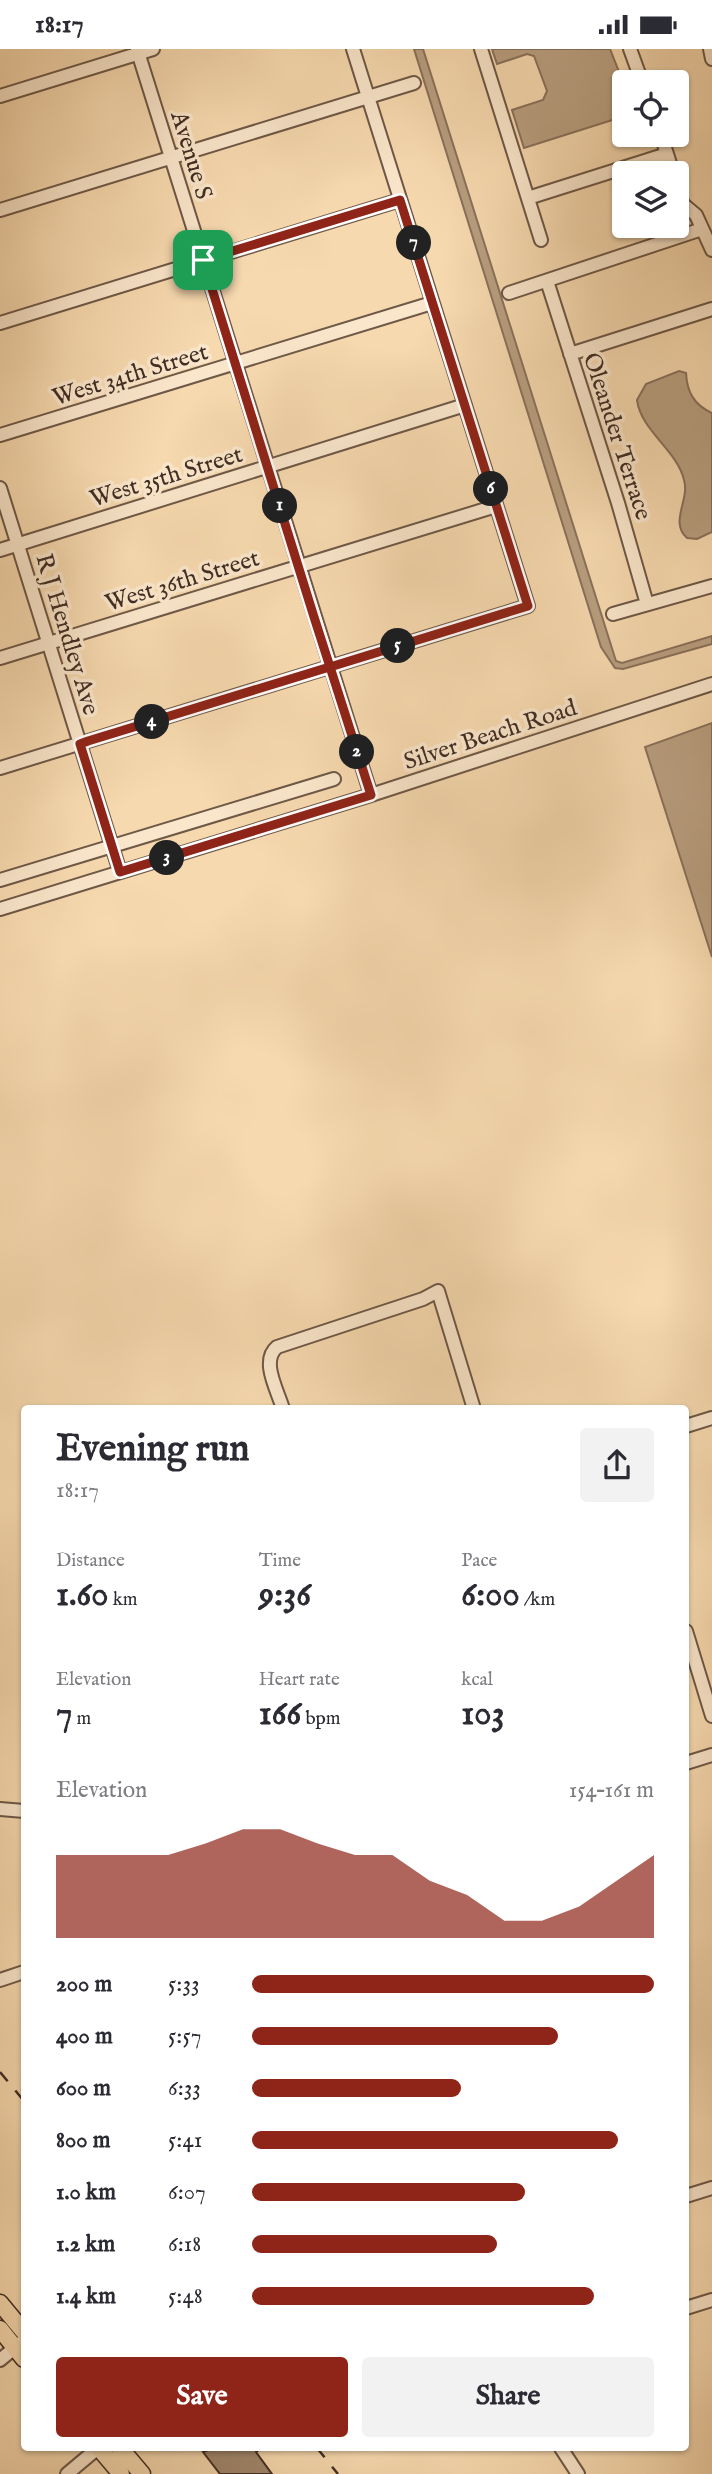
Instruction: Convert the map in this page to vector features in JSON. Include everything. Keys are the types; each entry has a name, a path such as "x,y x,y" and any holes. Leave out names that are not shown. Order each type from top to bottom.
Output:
{"main road":[{"path":"0,2303 21,2328"},
{"path":"0,2329 21,2348"},
{"path":"101,2451 121,2474"},
{"path":"123,2451 142,2474"}],"street":[{"path":"0,96 137,51 153,49"},
{"path":"0,768 528,606 352,49"},
{"path":"481,49 541,240"},
{"path":"630,49 638,70"},
{"path":"710,49 712,59"},
{"name":"Avenue S","path":"137,51 371,795"},
{"path":"0,210 414,83"},
{"path":"665,147 669,161"},
{"path":"528,198 667,154"},
{"path":"0,323 400,200"},
{"path":"689,208 712,250"},
{"path":"509,293 702,229"},
{"name":"Oleander Terrace","path":"547,281 618,503 647,604"},
{"name":"West 34th Street","path":"0,435 432,303"},
{"path":"570,354 712,309"},
{"name":"West 35th Street","path":"0,550 465,405"},
{"name":"R J Hendley Ave","path":"0,488 120,872"},
{"name":"West 36th Street","path":"0,658 496,506"},
{"path":"613,614 712,586"},
{"name":"Silver Beach Road","path":"0,909 371,795 712,684"},
{"path":"0,880 334,779"},
{"path":"282,1405 269,1363 272,1351 438,1291 473,1405"},
{"path":"689,1425 712,1418"},
{"path":"689,1641 712,1716"},
{"path":"689,1762 712,1755"},
{"path":"0,1809 21,1811"},
{"path":"0,1980 21,1973"},
{"path":"689,2195 712,2189"},
{"path":"689,2307 712,2300"},
{"path":"0,2360 21,2348"},
{"path":"67,2474 94,2451"},
{"path":"563,2451 578,2474"}],"shaded area":[{"path":"414,49 423,49 616,661 622,663 712,636 712,644 623,669 615,668 601,647"},
{"path":"492,49 610,49 618,70 612,70 612,120 524,148 512,110 543,100 547,91 534,56 527,54 497,64"},
{"path":"679,371 686,373 690,392 696,402 712,413 712,532 697,539 687,538 680,525 685,488 680,469 645,421 637,400 646,384"},
{"path":"712,723 712,957 645,747"}],"building":[{"path":"258,2451 272,2474 220,2474 203,2452"}],"railway":[{"path":"0,2072 21,2097"},
{"path":"319,2451 338,2474"}],"route":[{"path":"203,260 314,617 330,667 348,723 371,795 120,872 80,744 88,741 330,667 528,606 400,200 203,260"}]}
